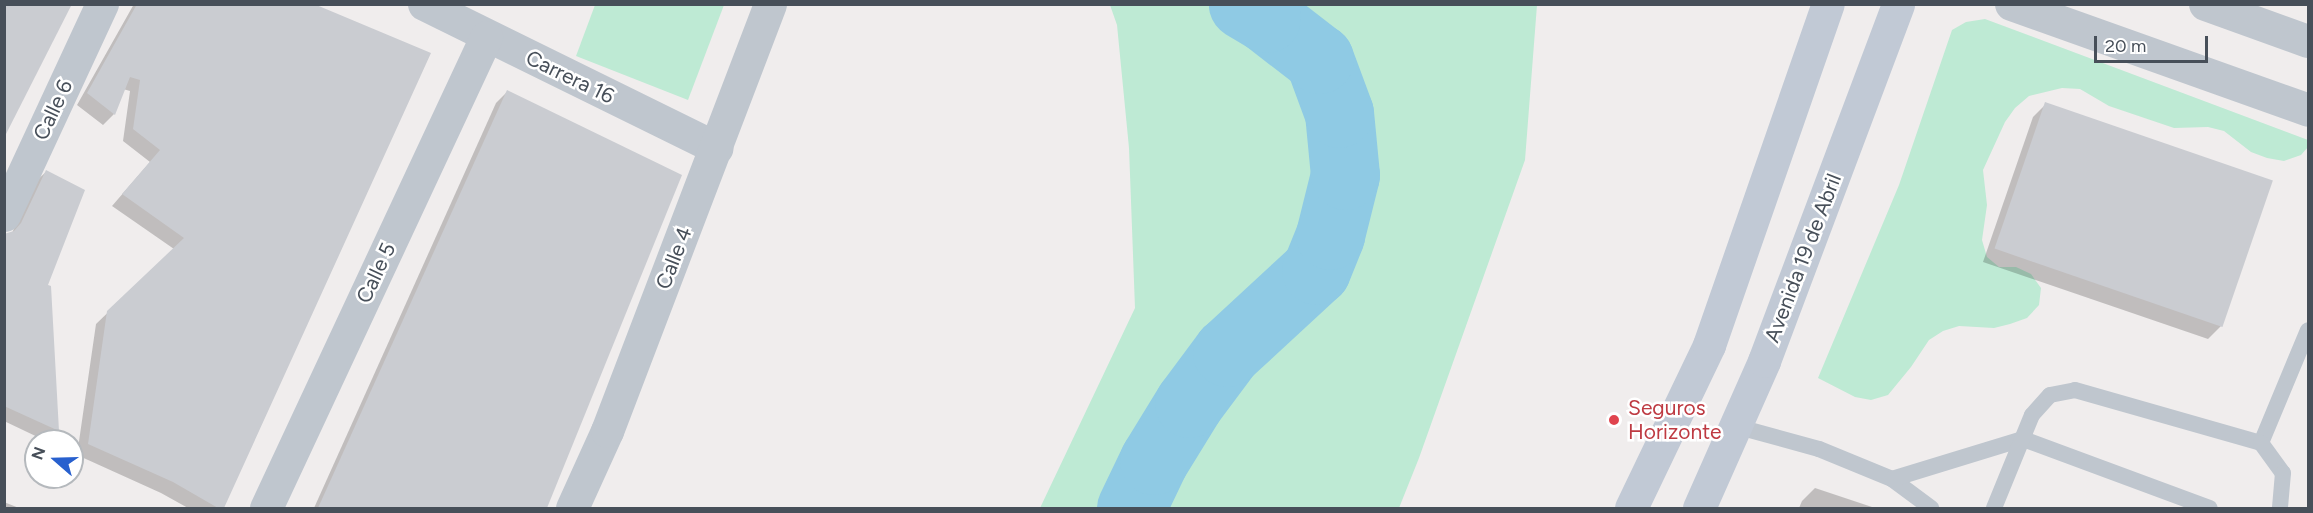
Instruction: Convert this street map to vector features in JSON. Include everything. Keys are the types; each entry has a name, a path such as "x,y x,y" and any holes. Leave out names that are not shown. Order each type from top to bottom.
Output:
{"street":[{"name":"Calle 6","path":"4,215 102,4"},
{"name":"Carrera 16","path":"424,4 486,37 717,148"},
{"name":"Calle 4","path":"572,508 607,431 717,148 770,4"},
{"path":"1631,508 1709,345 1828,4"},
{"name":"Avenida 19 de Abril","path":"1699,508 1764,361 1898,4"},
{"path":"2011,4 2308,110"},
{"path":"2205,4 2308,41"},
{"name":"Calle 5","path":"266,508 486,37"}],"lane":[{"path":"2261,443 2308,330"},
{"path":"1994,508 2032,415 2050,395 2075,390 2261,443 2283,473 2285,506"},
{"path":"1735,426 1819,449 1892,479 1931,508"},
{"path":"1892,479 2023,440 2210,508"}],"green space":[{"path":"595,5 724,5 688,100 576,56"},
{"path":"1110,5 1537,5 1525,160 1399,508 1040,508 1135,308 1129,148 1117,25"},
{"path":"1985,19 2308,140 2308,147 2301,155 2284,161 2267,158 2251,152 2224,131 2208,127 2174,128 2109,106 2080,89 2062,88 2029,96 2015,108 2005,122 1983,170 1987,205 1982,240 1987,257 1999,267 2016,267 2031,274 2041,288 2039,305 2027,318 2010,324 1994,328 1959,326 1943,331 1929,340 1888,395 1871,400 1855,397 1818,378 1899,185 1952,30 1966,22"}],"building":[{"path":"4,4 72,4 4,138"},
{"path":"137,4 314,4 431,53 224,508 218,508 173,482 88,444 107,311 184,238 122,194 160,150 133,129 140,80 130,77 115,115 87,93"},
{"path":"507,90 682,175 547,508 318,508"},
{"path":"2045,102 2273,180 2222,327 1995,249"},
{"path":"46,170 85,190 48,285 51,286 59,429 4,406 4,234 14,231 21,223"}],"waterway":[{"path":"1131,508 1154,460 1189,403 1227,352 1316,270 1330,235 1345,175 1339,113 1319,59 1266,18 1243,4"}],"place":[{"name":"Seguros Horizonte","path":"1614,420"}]}
